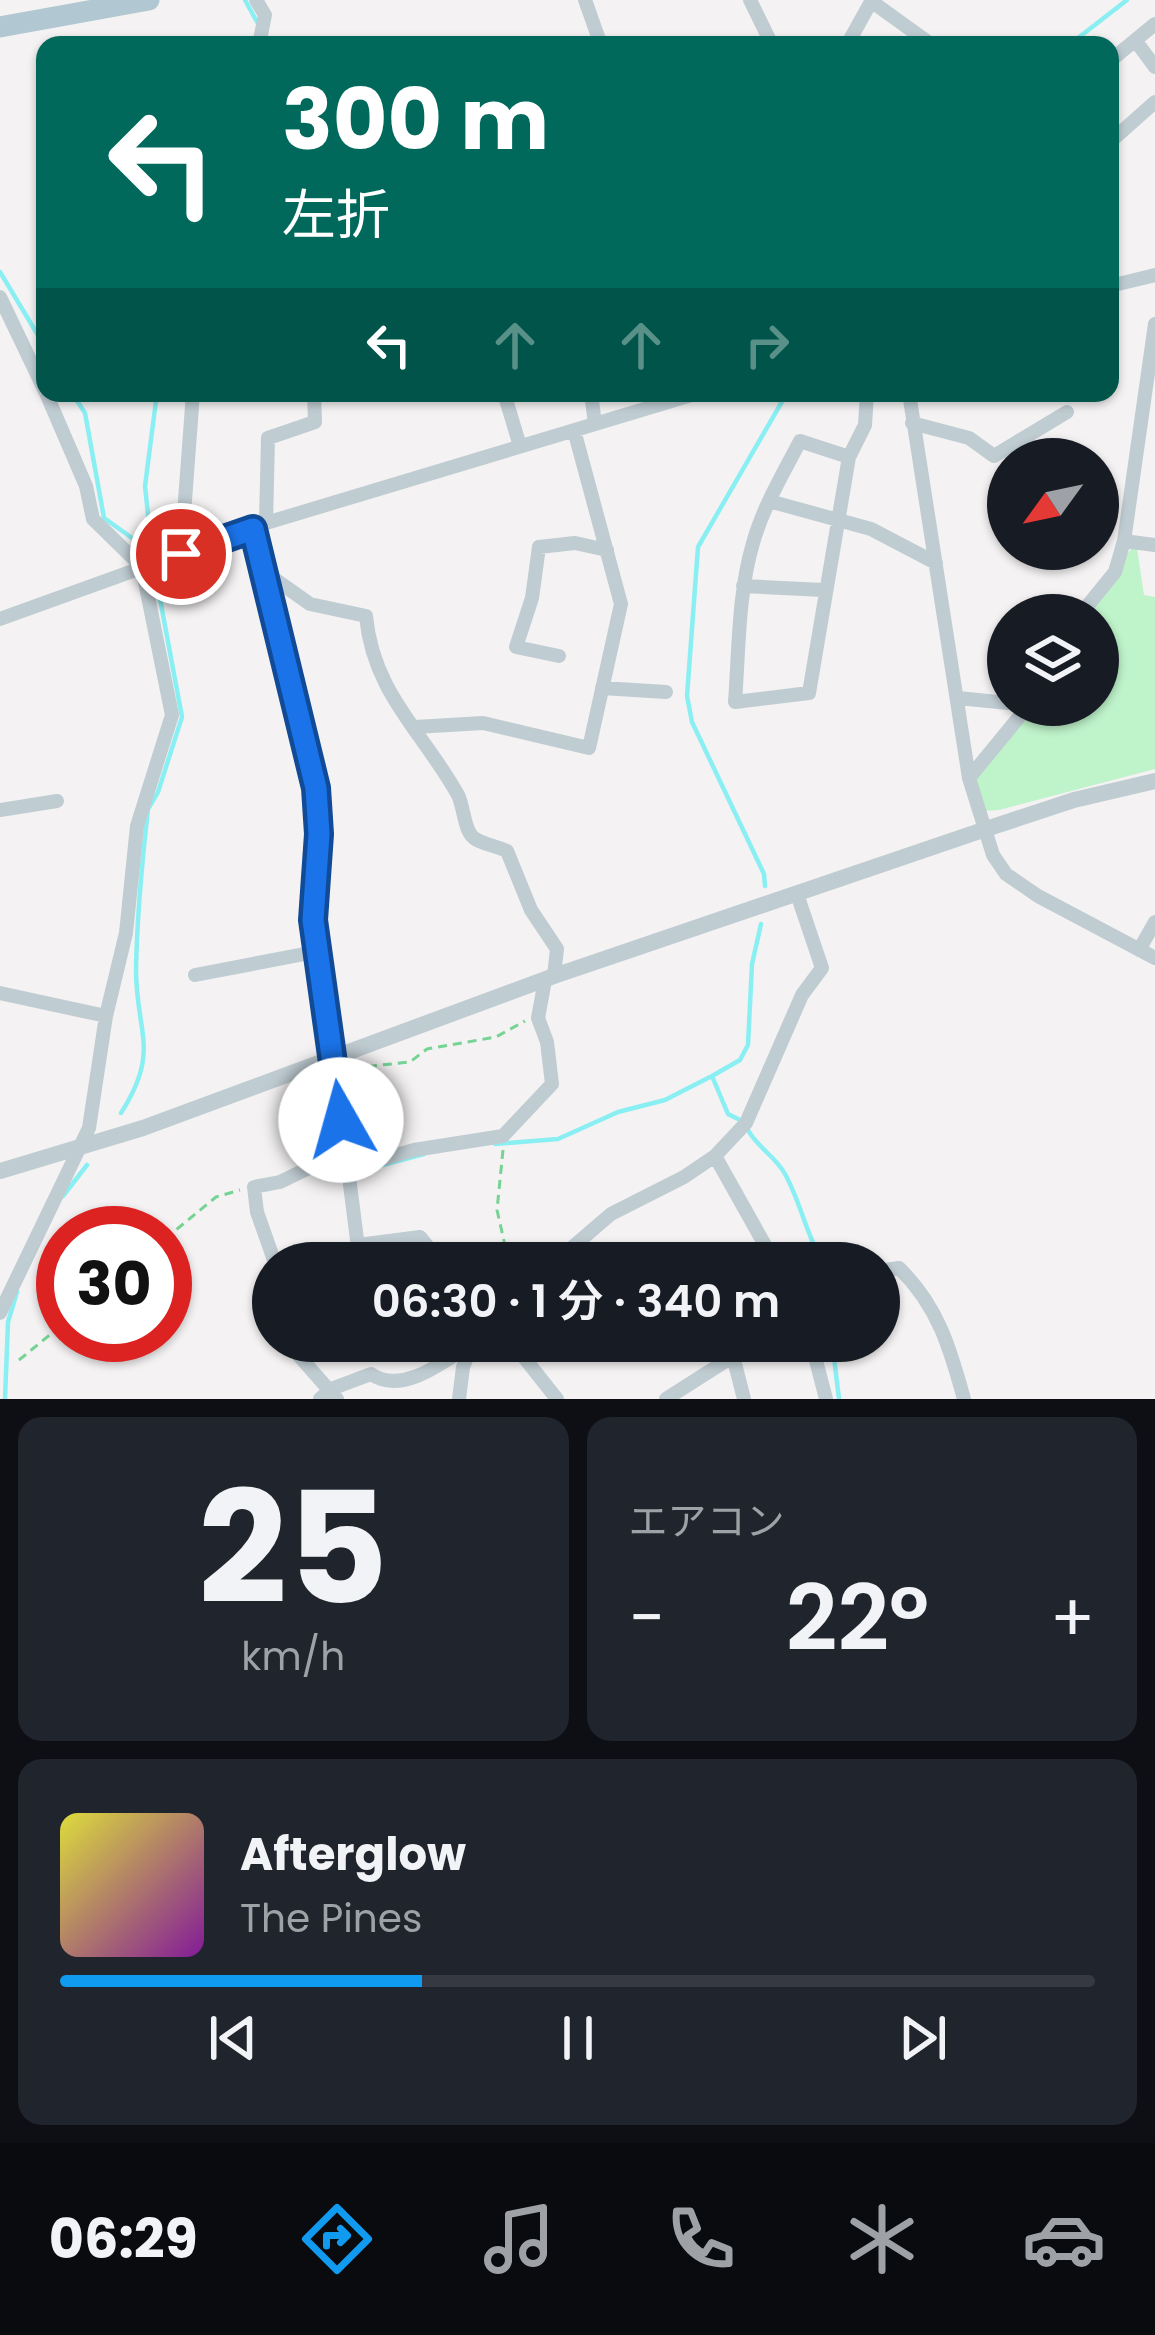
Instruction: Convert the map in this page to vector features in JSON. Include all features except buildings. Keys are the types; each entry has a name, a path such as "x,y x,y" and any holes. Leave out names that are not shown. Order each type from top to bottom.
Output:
{"main road":[{"path":"0,26 149,0"}],"street":[{"path":"256,0 265,15 262,36"},
{"path":"585,0 598,36"},
{"path":"750,0 768,36"},
{"path":"852,36 872,0 920,36"},
{"path":"1119,53 1155,24"},
{"path":"1135,40 1155,67"},
{"path":"1119,134 1155,102"},
{"path":"1119,284 1155,275"},
{"path":"0,297 36,373"},
{"path":"1097,594 1114,572 1124,541 1155,325"},
{"path":"0,1313 89,1128 106,1016 127,933 137,826 172,715 142,567 93,519 86,486 49,402"},
{"path":"181,554 192,402"},
{"path":"314,402 315,422 268,438 260,526 266,573 316,788 315,952 334,1056 358,1242"},
{"path":"507,402 520,446"},
{"path":"592,402 595,424"},
{"path":"0,619 260,526 668,402"},
{"path":"848,457 800,441 769,501 743,586 735,702 809,693 848,457 865,425 866,402"},
{"path":"910,402 969,778 993,855 1006,874 1038,896 1155,958"},
{"path":"912,423 969,438 994,456 1067,412"},
{"path":"415,727 483,722 589,748 621,604 574,430"},
{"path":"769,501 871,529 936,563"},
{"path":"1124,541 1155,545"},
{"path":"559,656 516,647 532,598 539,547 575,544 607,550"},
{"path":"266,573 310,604 366,616 373,659 392,703 415,727 461,799 470,835 477,842 508,851 531,910 557,949 538,1018 548,1042 552,1084 502,1136 348,1164 315,1165 280,1182 254,1187 268,1242"},
{"path":"743,586 823,590"},
{"path":"602,688 666,692"},
{"path":"958,698 987,701"},
{"path":"969,778 1012,726"},
{"path":"0,1171 79,1150 549,978 983,830 1074,800 1155,781"},
{"path":"0,810 57,801"},
{"path":"578,1242 611,1214 715,1156 746,1123 802,995 822,968 797,894"},
{"path":"1139,950 1155,922"},
{"path":"195,975 315,952"},
{"path":"0,993 106,1016"},
{"path":"715,1156 763,1242"},
{"path":"381,1242 420,1237 424,1242"},
{"path":"900,1269 921,1289 944,1328 964,1399"},
{"path":"303,1362 330,1396 371,1374 383,1382 402,1381 442,1362"},
{"path":"459,1399 465,1362"},
{"path":"527,1362 556,1399"},
{"path":"666,1399 724,1362"},
{"path":"735,1362 744,1399"},
{"path":"817,1362 826,1399"}],"path":[{"path":"352,1068 410,1062 428,1048 496,1037 520,1022 538,1018"},
{"path":"502,1136 497,1210 504,1242"},
{"path":"192,1216 215,1197 254,1187"},
{"path":"19,1360 36,1346"}],"green space":[{"path":"1136,542 1144,595 1155,597 1155,769 982,811 969,778 1015,726 1119,726 1119,594 1099,594"}],"waterway":[{"path":"245,0 257,22"},
{"path":"1081,36 1127,0"},
{"path":"0,272 36,332"},
{"path":"78,402 85,413 104,518 132,538 152,545"},
{"path":"152,553 145,486 156,402"},
{"path":"765,886 764,874 692,722 687,696 698,547 782,402"},
{"path":"121,1113 143,1057 136,969 148,809 182,717 155,572"},
{"path":"742,1121 728,1114 712,1076 740,1060 748,1045 752,964 761,924"},
{"path":"495,1144 558,1139 618,1112 665,1100 710,1077"},
{"path":"748,1130 785,1174 812,1242"},
{"path":"360,1171 424,1154"},
{"path":"63,1196 87,1165"},
{"path":"5,1399 8,1322 17,1292"},
{"path":"835,1362 839,1399"}],"route":[{"path":"181,554 253,529 266,573 316,788 315,952 341,1120"}]}
